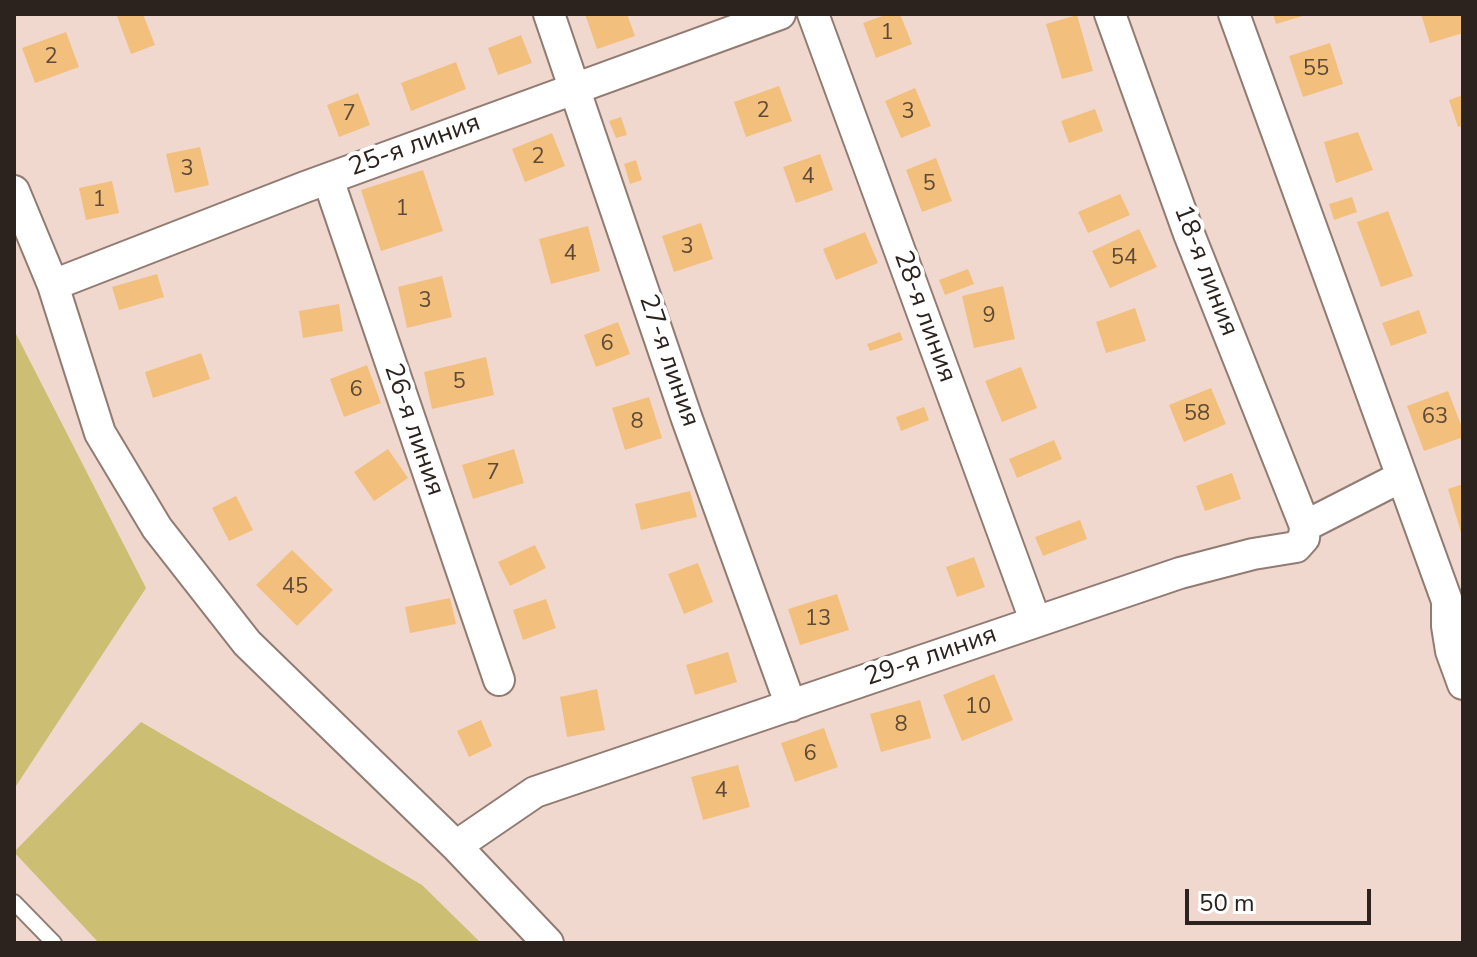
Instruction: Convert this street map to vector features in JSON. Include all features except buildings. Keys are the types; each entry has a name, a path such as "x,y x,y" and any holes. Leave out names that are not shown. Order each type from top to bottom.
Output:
{"street":[{"name":"27-я линия","path":"549,14 687,419 791,706"},
{"name":"25-я линия","path":"53,285 328,179 780,14"},
{"name":"28-я линия","path":"813,14 1035,620"},
{"name":"18-я линия","path":"1110,14 1189,234 1305,526"},
{"path":"1234,14 1447,601 1451,651 1463,684"},
{"name":"26-я линия","path":"328,179 499,680"},
{"path":"14,191 53,285 100,433 157,528 247,643 456,846 548,943"},
{"name":"29-я линия","path":"456,846 535,792 1180,573 1253,554 1296,547 1304,538 1305,526 1401,477"}],"lane":[{"path":"14,902 54,943"}],"shaded area":[{"path":"14,330 146,588 14,789"},
{"path":"141,722 422,885 481,943 99,943 14,852"}]}
